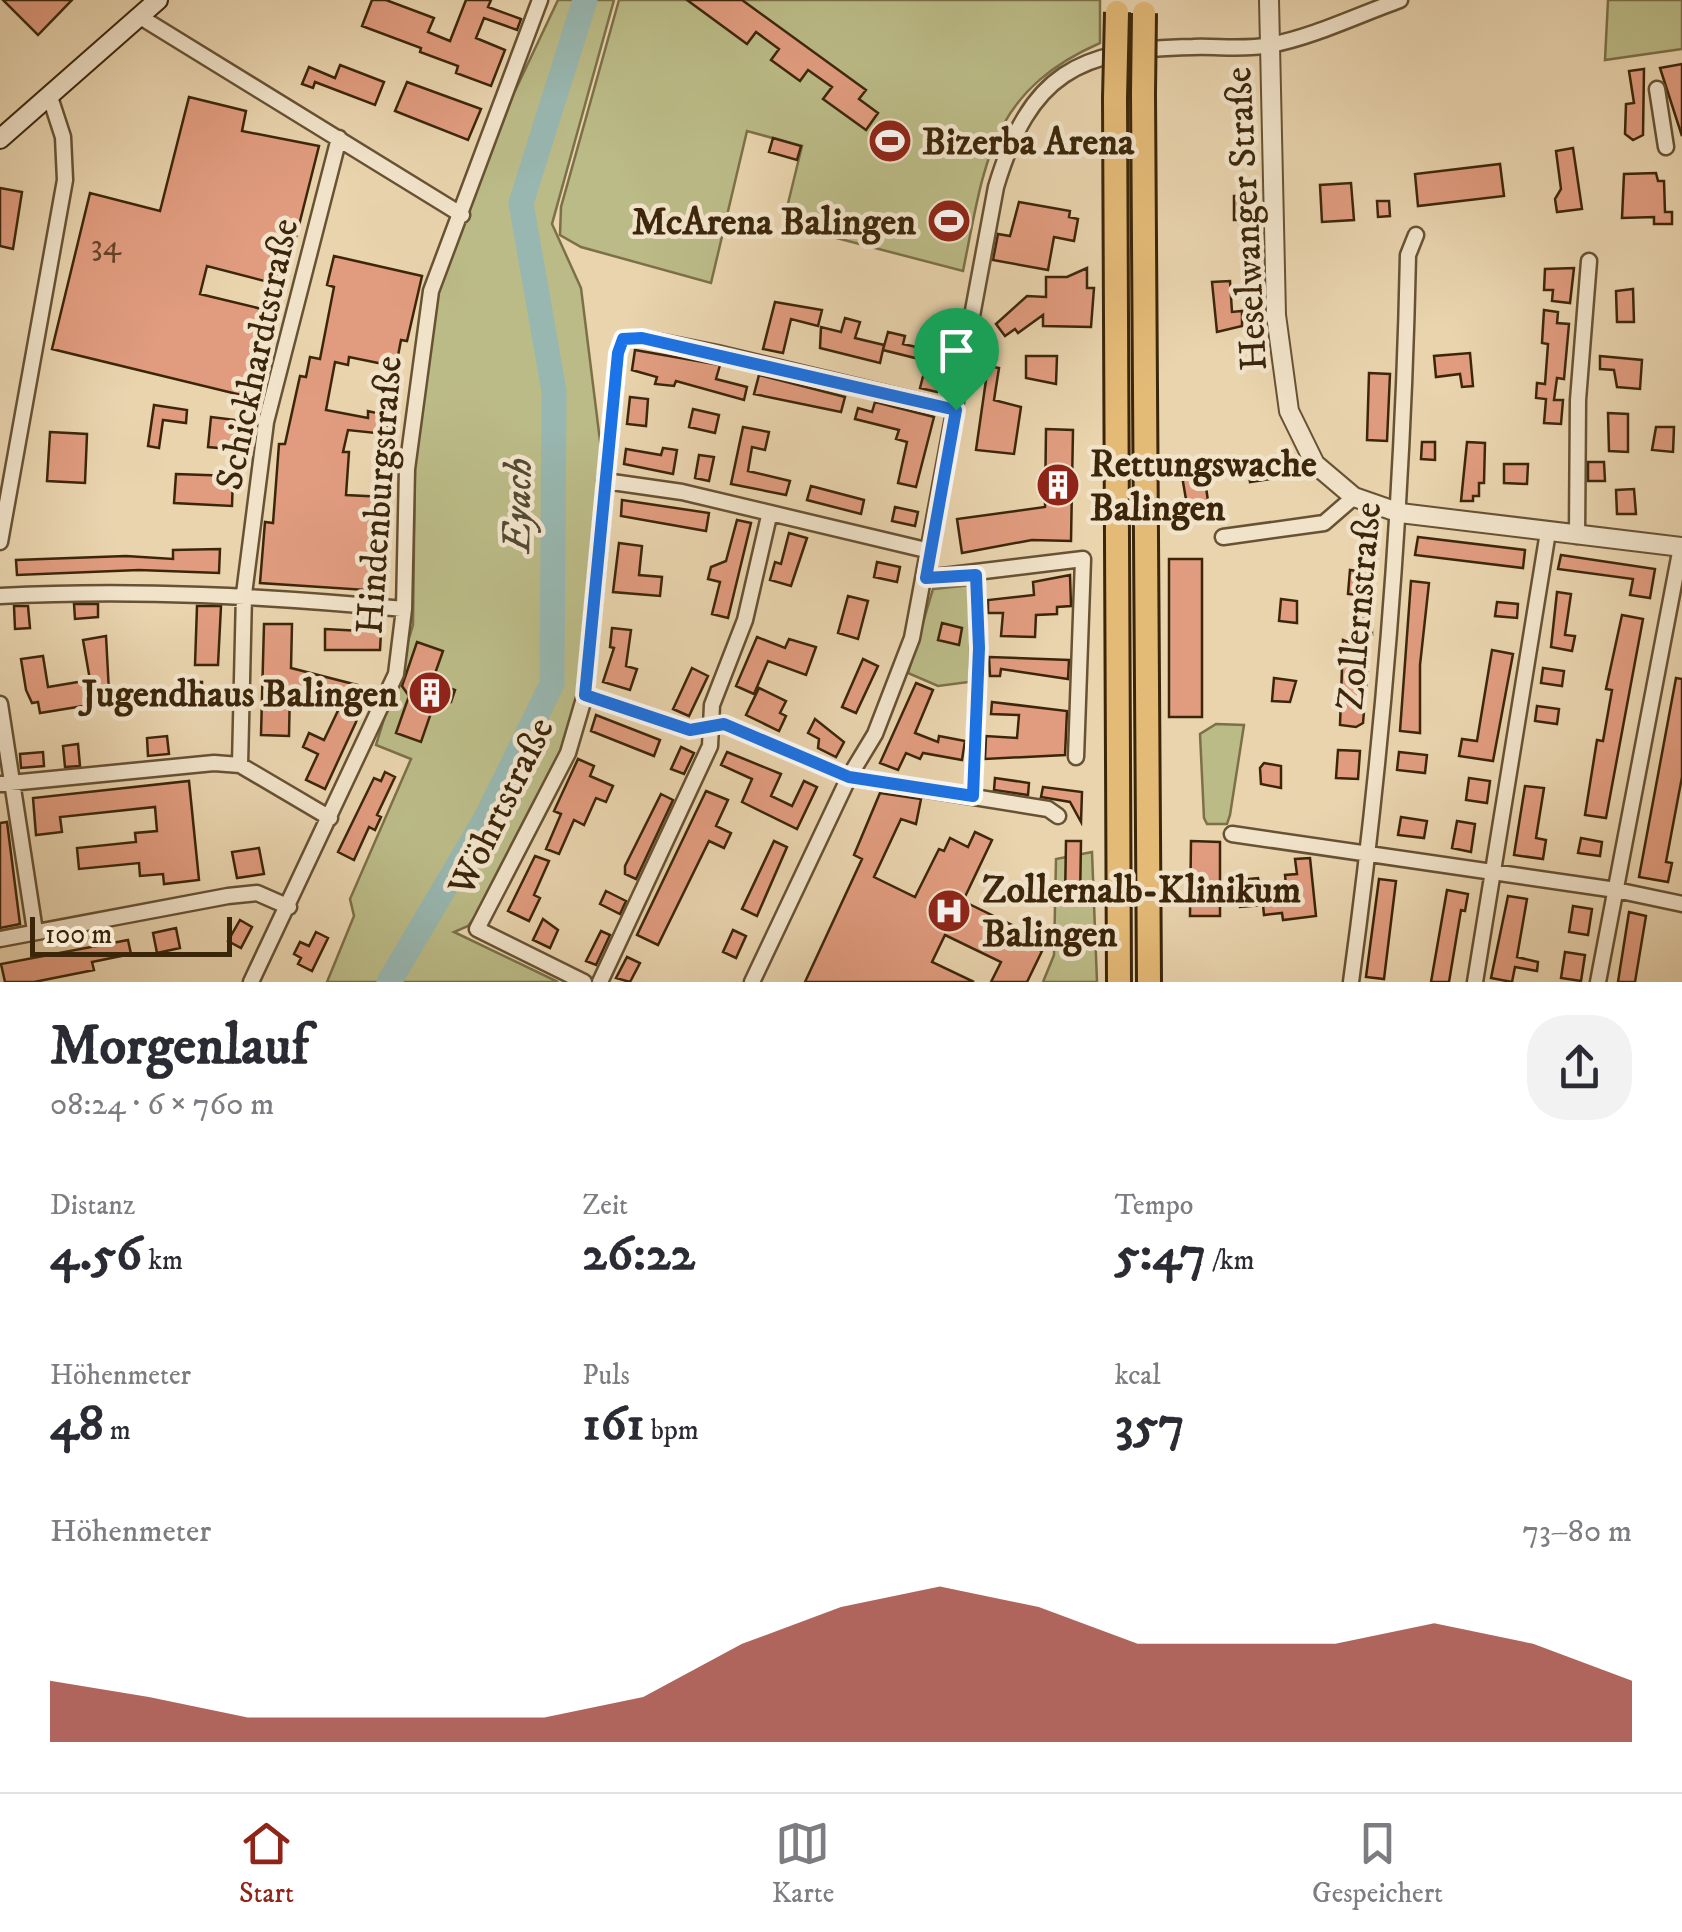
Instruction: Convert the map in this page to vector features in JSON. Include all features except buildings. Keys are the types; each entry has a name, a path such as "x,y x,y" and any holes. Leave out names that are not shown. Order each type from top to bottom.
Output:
{"highway":[{"path":"1117,6 1119,982"},
{"path":"1144,6 1150,982"}],"street":[{"path":"0,139 158,0"},
{"name":"Hindenburgstraße","path":"250,982 289,907 396,674 404,609 407,469 431,291 540,0"},
{"name":"Heselwanger Straße","path":"1270,0 1276,316 1289,411 1315,464 1354,497 1400,513 1682,547"},
{"path":"752,982 849,777 875,734 912,638 996,187 1010,142 1032,102 1076,68 1133,48 1269,46 1400,0"},
{"path":"142,18 462,215"},
{"path":"1657,89 1662,147 1682,144"},
{"path":"0,542 65,180 63,137 50,97"},
{"name":"Schickhardtstraße","path":"240,765 244,594 266,422 339,138"},
{"name":"Zollernstraße","path":"1351,982 1368,856 1400,513 1408,256 1416,235"},
{"path":"1577,536 1578,400 1589,261"},
{"name":"Wöhrtstraße","path":"584,982 477,929 568,753 585,695 618,353 623,339 642,338 956,410"},
{"path":"605,481 682,492 769,516 930,550"},
{"path":"1223,537 1324,524 1354,497"},
{"path":"600,982 710,746 712,705 746,620 769,516"},
{"path":"1475,982 1548,532"},
{"path":"1598,982 1682,547"},
{"path":"926,578 1084,559 1076,757"},
{"path":"973,796 979,648 976,575"},
{"path":"0,596 96,591 244,594 404,609"},
{"path":"585,695 690,730 724,724 849,777 1048,809 1058,816"},
{"path":"0,704 5,784 35,931"},
{"path":"5,784 214,763 240,765 330,818"},
{"path":"1232,834 1494,876 1616,890 1682,904"},
{"path":"0,939 257,893 289,907"}],"green space":[{"path":"558,0 614,0 552,224 581,288 605,481 591,619 568,753 492,896 468,926 454,932 558,982 327,982 354,916 350,899 411,759 376,745 413,625 415,460 437,292 514,93"},
{"path":"619,0 1100,0 1100,43 1063,62 1035,84 1014,108 987,164 963,271 783,224 802,146 747,131 711,283 581,247 560,235 561,207"},
{"path":"1608,0 1682,0 1682,49 1605,60"},
{"path":"972,585 969,682 938,686 908,673 933,589"},
{"path":"1216,724 1244,725 1227,824 1207,824 1204,818 1200,734"},
{"path":"1092,852 1097,982 1043,982 1054,955 1056,859"}],"waterway":[{"name":"Eyach","path":"389,982 486,818 552,684 554,391 521,203 585,0"}],"place":[{"name":"Bizerba Arena","path":"890,141"},
{"name":"McArena Balingen","path":"949,221"},
{"name":"Rettungswache Balingen","path":"1058,485"},
{"name":"Jugendhaus Balingen","path":"430,693"},
{"name":"Zollernalb-Klinikum Balingen","path":"949,911"}],"route":[{"path":"642,338 717,353 956,410 926,578 976,575 979,648 973,796 849,777 724,724 690,730 585,695 618,353 623,339 642,338"}]}
